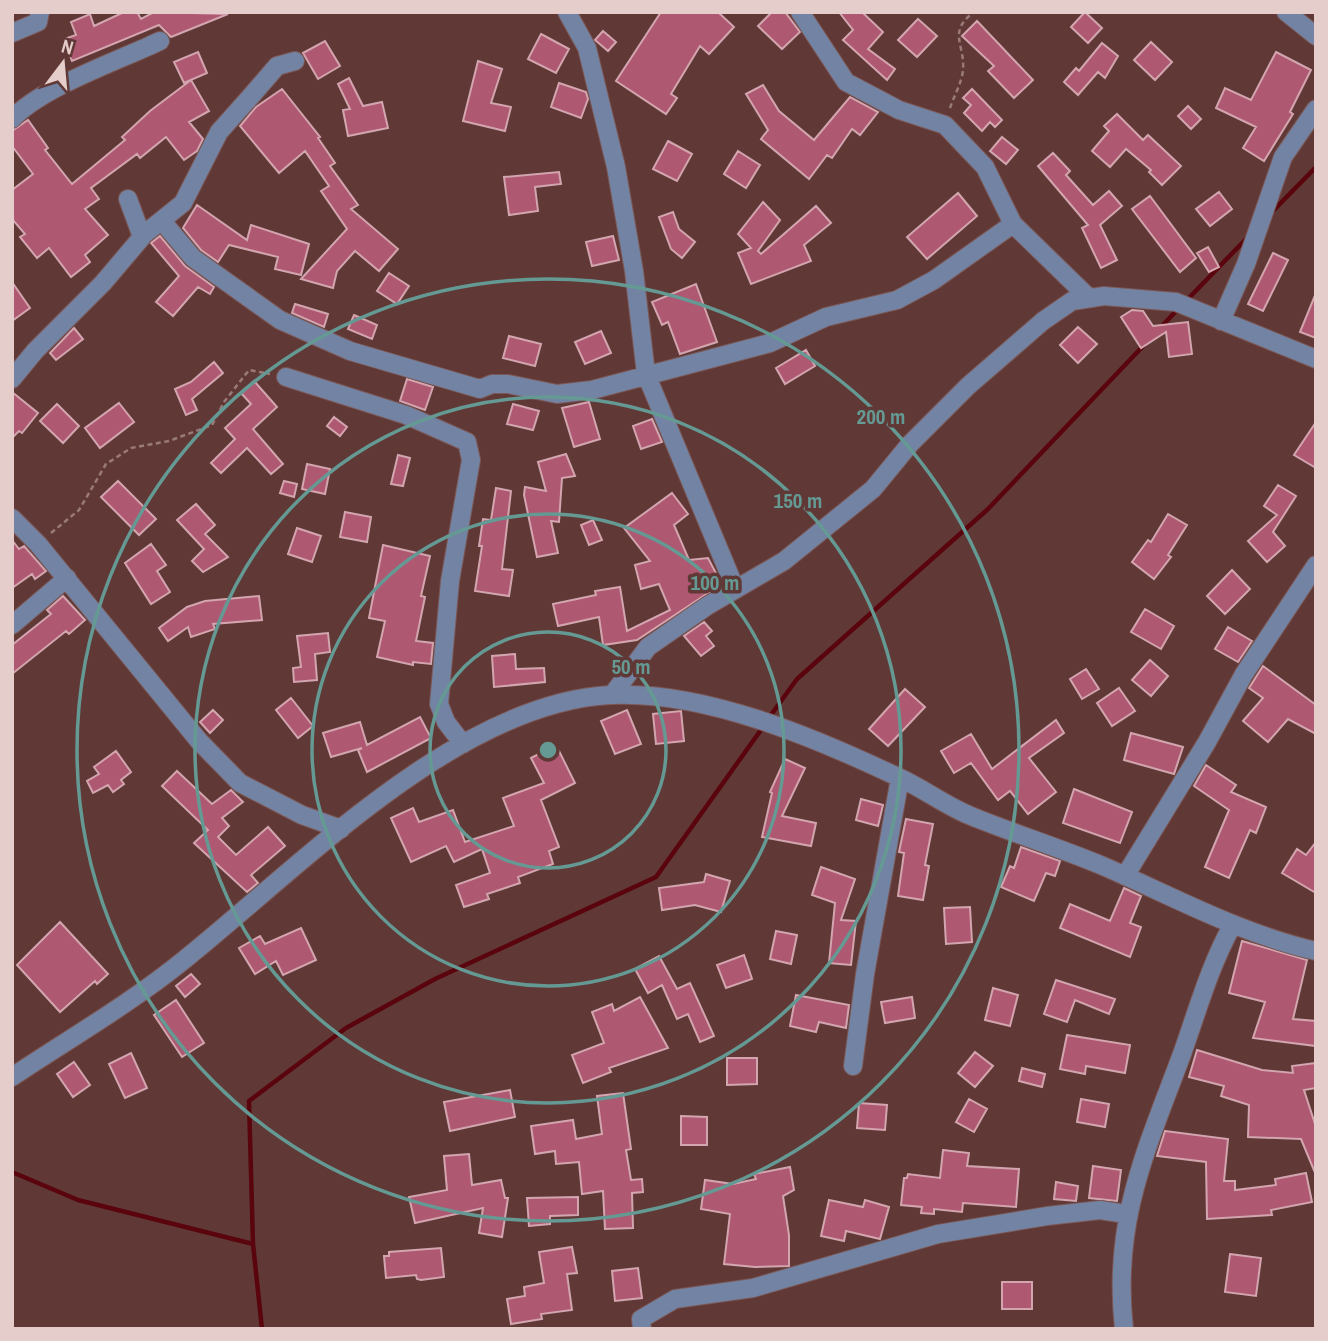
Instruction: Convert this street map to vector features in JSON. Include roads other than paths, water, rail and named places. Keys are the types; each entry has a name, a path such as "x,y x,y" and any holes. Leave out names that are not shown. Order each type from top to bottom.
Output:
{"street":[{"path":"12,33 38,22 40,12"},
{"path":"567,12 587,48 617,167 634,271 646,374 735,588"},
{"path":"800,12 846,82 899,110 945,125 985,167 1013,224 1087,296"},
{"path":"1286,12 1316,36"},
{"path":"12,120 24,107 52,92 160,41"},
{"path":"12,379 35,351 103,283 142,236 183,203 219,132 277,65 295,61"},
{"path":"1221,321 1247,264 1283,157 1316,109"},
{"path":"128,199 142,236"},
{"path":"162,221 193,258 280,320 350,351 480,389 492,384 508,384 557,394 592,390 770,344 826,317 897,300 934,280 1013,224"},
{"path":"613,694 648,647 735,588 784,561 873,489 910,444 968,386 1043,321 1072,301 1087,296 1176,302 1316,359"},
{"path":"286,377 405,415 467,442 471,460 450,581 439,704 446,722 463,744"},
{"path":"12,518 38,544 200,741 240,783 302,815 341,829"},
{"path":"1125,876 1207,742 1244,674 1316,565"},
{"path":"12,625 66,578"},
{"path":"12,1077 180,964 383,794 463,744 551,703 613,694 694,701 775,725 900,778 967,814 1125,876 1233,924 1314,946"},
{"path":"853,1066 865,974 900,778"},
{"path":"1124,1329 1121,1254 1126,1214 1156,1117 1207,978 1233,924"},
{"path":"642,1329 641,1319 675,1299 753,1288 938,1234 1100,1210 1126,1214"}],"waterway":[{"path":"1270,214 1316,167"},
{"path":"1185,302 1247,238"},
{"path":"1161,327 1179,308"},
{"path":"768,719 797,679 988,509 1145,344"},
{"path":"262,1329 253,1244 249,1101 346,1028 435,979 656,877 763,727"},
{"path":"12,1172 78,1200 253,1244"}]}
